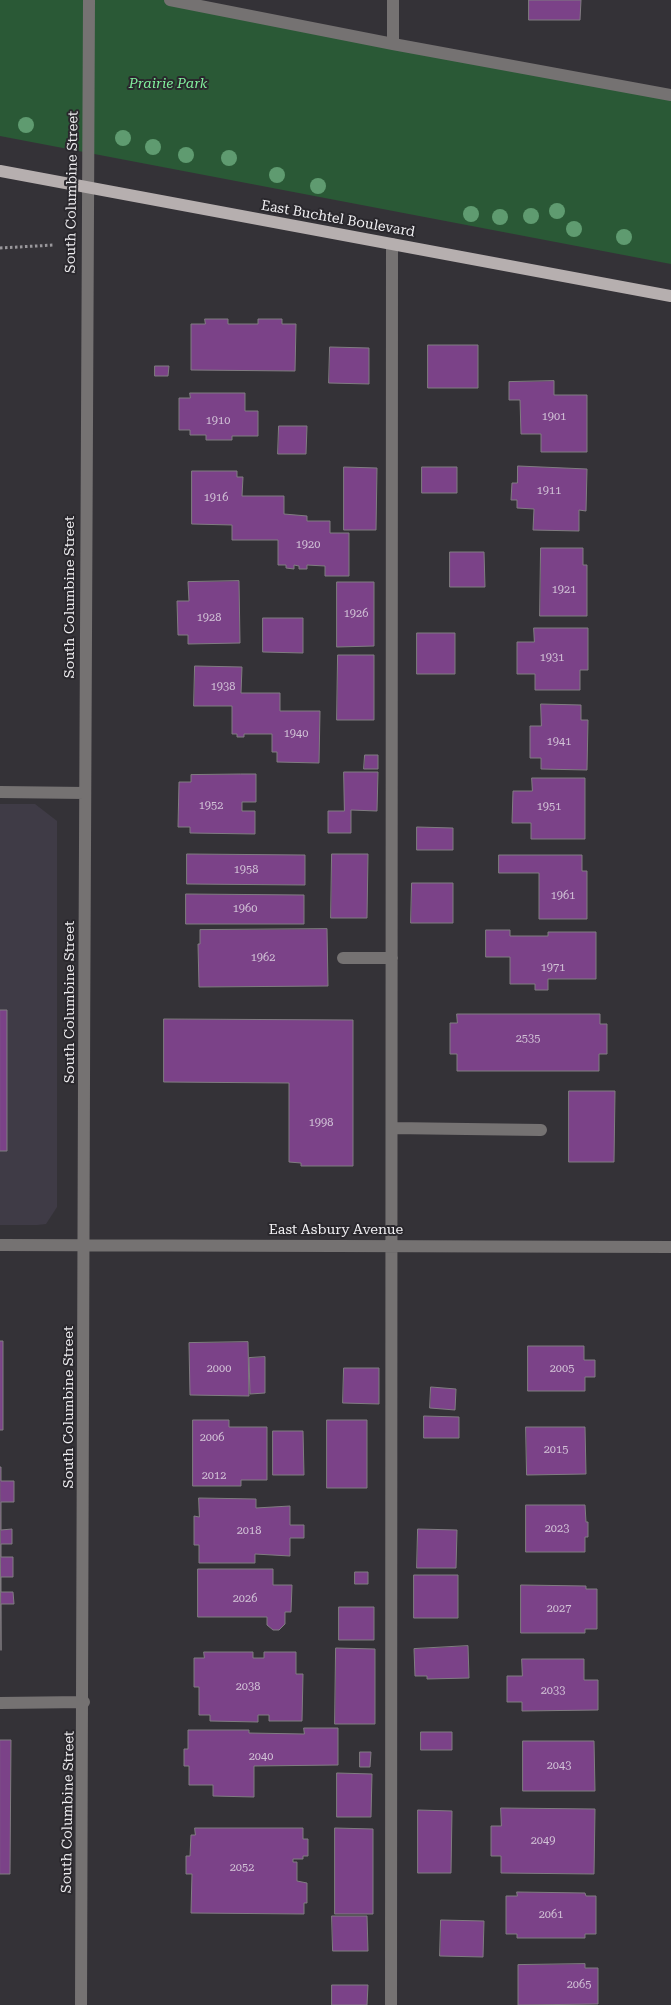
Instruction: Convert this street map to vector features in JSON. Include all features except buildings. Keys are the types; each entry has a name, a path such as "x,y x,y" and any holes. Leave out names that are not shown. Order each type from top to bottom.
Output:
{"main road":[{"name":"East Buchtel Boulevard","path":"0,172 671,296"}],"street":[{"name":"South Columbine Street","path":"81,2005 84,1702 86,278 89,0"},
{"path":"170,0 392,44 671,95"},
{"path":"392,44 393,0"},
{"path":"391,2005 392,244"},
{"path":"0,792 85,793"},
{"path":"343,958 392,958"},
{"path":"392,1128 541,1130"},
{"name":"East Asbury Avenue","path":"0,1245 671,1247"},
{"path":"0,1703 84,1702"}],"path":[{"path":"0,248 54,245"}],"shaded area":[{"path":"0,804 35,804 57,821 57,1207 46,1224 37,1225 0,1225"}],"green space":[{"name":"Prairie Park","path":"0,0 170,0 671,95 671,264 0,136"}]}
